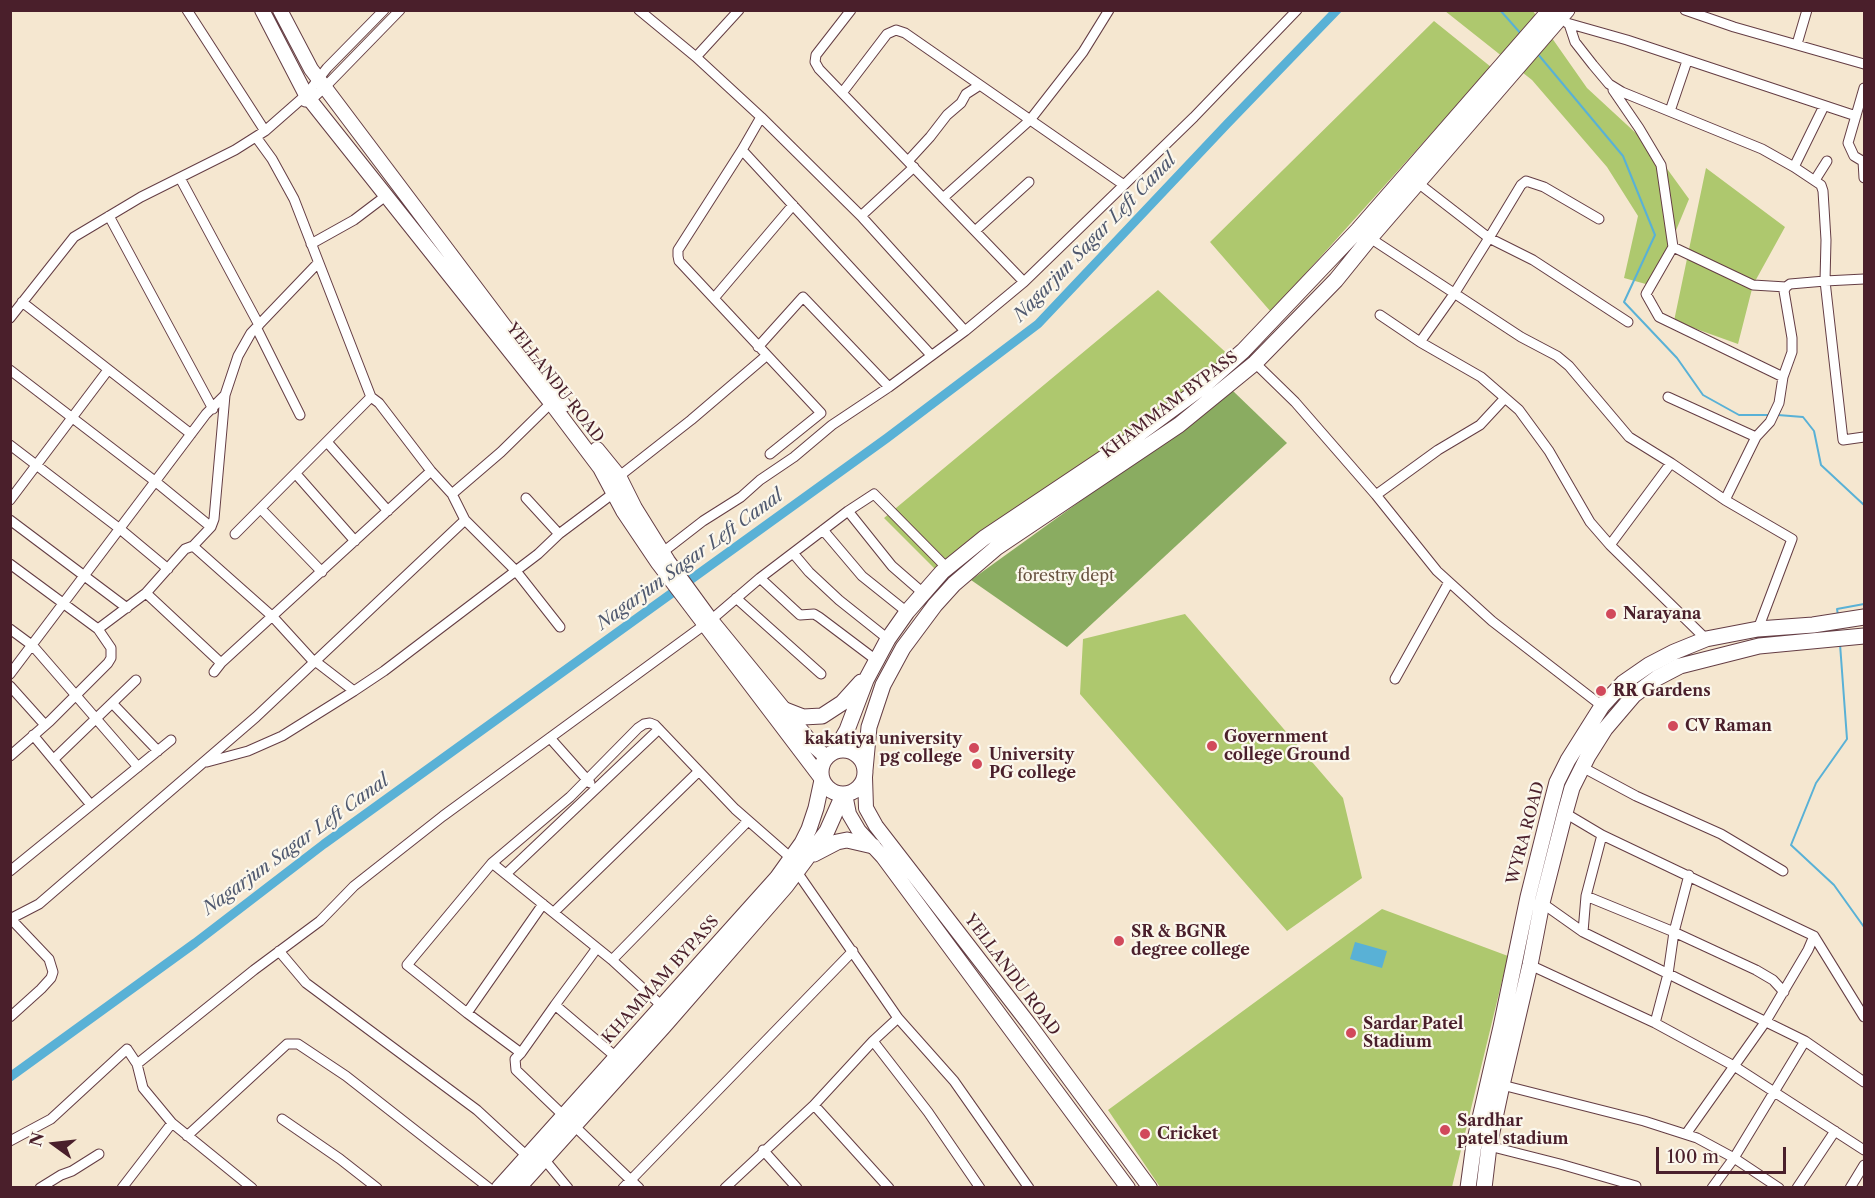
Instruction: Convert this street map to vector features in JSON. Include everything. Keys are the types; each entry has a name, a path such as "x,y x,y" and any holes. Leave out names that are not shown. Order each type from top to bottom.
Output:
{"main road":[{"name":"YELLANDU ROAD","path":"262,10 304,100 387,195 614,484"},
{"name":"YELLANDU ROAD","path":"284,12 311,69 614,484 624,511 663,559 822,779"},
{"name":"KHAMMAM BYPASS","path":"830,754 847,730 860,694 888,639 907,612 947,568 984,538 1132,439 1192,395 1243,351 1557,18"},
{"name":"KHAMMAM BYPASS","path":"865,774 869,727 883,685 917,628 954,584 996,548 1179,425 1255,363 1336,280 1418,183 1510,68"},
{"name":"WYRA ROAD","path":"1484,1188 1489,1146 1542,903 1572,788 1574,748 1602,706 1623,683 1649,665 1674,651 1706,639 1758,629 1864,618"},
{"name":"YELLANDU ROAD","path":"708,623 815,747 830,754"},
{"name":"WYRA ROAD","path":"1468,1188 1474,1144 1528,897 1552,800 1614,716 1634,695 1680,666 1759,646 1864,636"},
{"path":"785,710 803,717 813,717 833,711 851,694 876,660"},
{"path":"842,750 855,753 864,764 865,774 857,789 844,794 830,791 822,779 821,767 830,754 842,750"},
{"name":"YELLANDU ROAD","path":"865,774 866,808 876,826 1029,1024 1150,1188"},
{"name":"KHAMMAM BYPASS","path":"569,1121 616,1057 777,878 797,865 812,821 822,779"},
{"name":"YELLANDU ROAD","path":"844,794 849,814 859,831 873,846 1128,1188"},
{"name":"KHAMMAM BYPASS","path":"499,1188 536,1158 569,1121 672,1018 827,831 844,794"},
{"path":"797,865 824,847 837,842 847,840 873,846"},
{"name":"KHAMMAM BYPASS","path":"518,1188 536,1158"}],"street":[{"path":"186,10 265,131"},
{"path":"10,318 74,237 265,131 304,100 400,10"},
{"path":"639,10 696,57 761,117 861,216 965,331"},
{"path":"851,10 816,55 815,62 819,69 1024,282"},
{"path":"943,198 1030,120 1083,52 1108,10"},
{"path":"663,559 832,425 889,387 965,331 1024,282 1194,117 1297,10"},
{"path":"1685,10 1734,27 1864,64"},
{"path":"1797,44 1807,10"},
{"path":"696,57 737,11"},
{"path":"321,83 379,12"},
{"path":"1557,18 1856,116"},
{"path":"1557,18 1609,84 1661,165 1674,247 1646,294 1659,317 1783,377"},
{"path":"842,93 887,34 897,30 1124,186"},
{"path":"1670,111 1687,61"},
{"path":"1609,84 1622,92 1762,149 1821,185 1826,281 1843,440 1864,437"},
{"path":"861,216 911,164 947,115 961,103 966,93 980,85"},
{"path":"1864,88 1848,143 1854,156 1864,162 1864,178"},
{"path":"1794,167 1824,106"},
{"path":"761,117 678,250 679,261 832,425"},
{"path":"256,137 272,159 294,199 371,398 379,403 431,471 452,494 465,520 516,571 560,627"},
{"path":"742,150 932,355"},
{"path":"1815,180 1827,161"},
{"path":"180,177 258,327 300,415"},
{"path":"1420,342 1454,294 1526,180 1544,187 1599,219"},
{"path":"975,231 1029,182"},
{"path":"1418,183 1489,238 1533,260 1628,322"},
{"path":"311,244 354,220 387,195"},
{"path":"715,297 793,206"},
{"path":"109,216 213,409"},
{"path":"1370,238 1521,337 1557,356 1569,366 1629,437 1725,500 1792,539 1758,629"},
{"path":"1674,247 1753,285 1786,287 1790,284 1864,279"},
{"path":"98,629 146,593 210,526 214,519 225,395 238,356 251,333 318,263"},
{"path":"1725,500 1756,437 1770,422 1779,403 1783,377 1792,352 1792,338 1784,291 1786,287"},
{"path":"758,347 803,297 889,387"},
{"path":"22,302 191,434"},
{"path":"1380,315 1420,342 1481,377 1519,410 1549,451 1590,522 1610,545 1706,639"},
{"path":"203,763 248,751 282,735 354,691 538,555 614,484 766,356"},
{"path":"1255,363 1295,402 1376,495 1437,571 1492,621 1602,706"},
{"path":"10,370 210,526"},
{"path":"10,500 108,370"},
{"path":"10,674 191,434 225,395"},
{"path":"1668,397 1756,437"},
{"path":"235,534 371,398"},
{"path":"1376,495 1438,450 1480,425 1505,398"},
{"path":"452,494 501,452 551,403"},
{"path":"770,453 821,413"},
{"path":"327,442 388,511"},
{"path":"10,446 168,569"},
{"path":"1610,545 1671,463"},
{"path":"214,672 221,663 431,471"},
{"path":"296,474 355,542"},
{"path":"136,1064 320,921 354,886 443,816 708,623 760,578 822,530 874,494 947,568"},
{"path":"526,498 559,534"},
{"path":"261,509 322,572"},
{"path":"848,511 892,566 923,593"},
{"path":"10,520 84,578 127,608"},
{"path":"10,1017 41,989 54,972 50,959 11,919 39,904 256,717 465,520"},
{"path":"822,530 862,576 907,612"},
{"path":"193,546 273,617 314,661 354,691"},
{"path":"793,553 809,572 839,600 888,639"},
{"path":"10,564 98,629 111,648 111,658 75,696 10,756"},
{"path":"760,578 800,615 814,614 876,660"},
{"path":"1395,679 1449,582"},
{"path":"146,593 221,663"},
{"path":"736,598 821,674"},
{"path":"10,629 33,646 138,767"},
{"path":"54,759 136,680"},
{"path":"10,686 45,725"},
{"path":"113,704 158,751"},
{"path":"521,1053 466,1013 407,965 492,863 570,797 644,724 655,725 698,772 797,865 898,1018 954,1081 1029,1188"},
{"path":"506,874 659,729"},
{"path":"33,735 91,805"},
{"path":"550,738 596,789"},
{"path":"10,871 171,740"},
{"path":"1574,771 1721,834 1784,871"},
{"path":"554,912 698,772"},
{"path":"1565,813 1602,835 1814,936 1864,1017"},
{"path":"612,960 748,821"},
{"path":"1583,932 1586,896 1602,835"},
{"path":"492,863 612,960 662,1006"},
{"path":"1655,1023 1668,974 1674,932 1689,875"},
{"path":"1586,896 1674,932 1755,970 1773,980 1784,992"},
{"path":"1542,903 1583,932 1805,1041 1864,1082"},
{"path":"466,1013 543,904"},
{"path":"1686,1134 1766,1021 1814,936"},
{"path":"597,948 521,1053 514,1059 516,1070 569,1121 627,1184 639,1188"},
{"path":"279,951 306,983 477,1110 536,1158 568,1188"},
{"path":"627,1184 853,951"},
{"path":"1530,965 1655,1023 1734,1066 1864,1150"},
{"path":"555,1005 616,1057"},
{"path":"724,1188 814,1105 873,1041 898,1018"},
{"path":"873,1041 928,1112 980,1188"},
{"path":"1712,1188 1734,1158 1805,1041"},
{"path":"187,1136 286,1044 298,1044 346,1076 489,1188"},
{"path":"10,1141 51,1119 127,1049 136,1064 144,1088 172,1123 252,1188"},
{"path":"1502,1085 1580,1103 1686,1134 1734,1158 1779,1187"},
{"path":"814,1105 889,1188"},
{"path":"282,1119 377,1188"},
{"path":"122,1188 172,1123"},
{"path":"1797,1188 1835,1131"},
{"path":"1489,1146 1636,1186"},
{"path":"763,1150 797,1188"},
{"path":"40,1188 99,1154"},
{"path":"1850,1188 1864,1165"},
{"path":"57,1188 61,1175"}],"green space":[{"path":"1445,11 1533,11 1587,88 1652,148 1689,199 1653,286 1624,278 1638,216 1607,167 1532,80"},
{"path":"1434,21 1491,67 1271,312 1210,242"},
{"path":"1706,168 1785,227 1753,285 1738,344 1674,321"},
{"path":"1158,290 1233,359 937,571 884,518"},
{"name":"forestry dept","path":"1233,391 1287,443 1067,647 971,580"},
{"name":"Government college Ground","path":"1185,614 1343,798 1362,878 1287,931 1080,694 1083,639"},
{"name":"Sardar Patel Stadium","path":"1382,909 1508,956 1452,1187 1160,1187 1108,1110"}],"water":[{"path":"1355,942 1387,951 1382,968 1350,959"}],"waterway":[{"name":"Nagarjun Sagar Left Canal","path":"10,1077 195,943 324,844 887,438 1038,324 1337,10"},
{"path":"1500,10 1522,35"},
{"path":"1537,53 1623,156 1655,235 1624,302 1677,358 1703,395 1739,415 1769,415"},
{"path":"1778,415 1803,417 1814,431 1821,465 1864,505"},
{"path":"1838,615 1837,609 1864,604"},
{"path":"1840,644 1847,739 1816,783 1791,845 1834,885 1864,927"}],"place":[{"name":"Narayana","path":"1611,614"},
{"name":"RR Gardens","path":"1601,691"},
{"name":"CV Raman","path":"1673,726"},
{"name":"Government college Ground","path":"1212,746"},
{"name":"kakatiya university pg college","path":"974,748"},
{"name":"University PG college","path":"977,764"},
{"name":"SR & BGNR degree college","path":"1119,941"},
{"name":"Sardar Patel Stadium","path":"1351,1033"},
{"name":"Sardhar patel stadium","path":"1445,1130"},
{"name":"Cricket","path":"1145,1134"}]}
